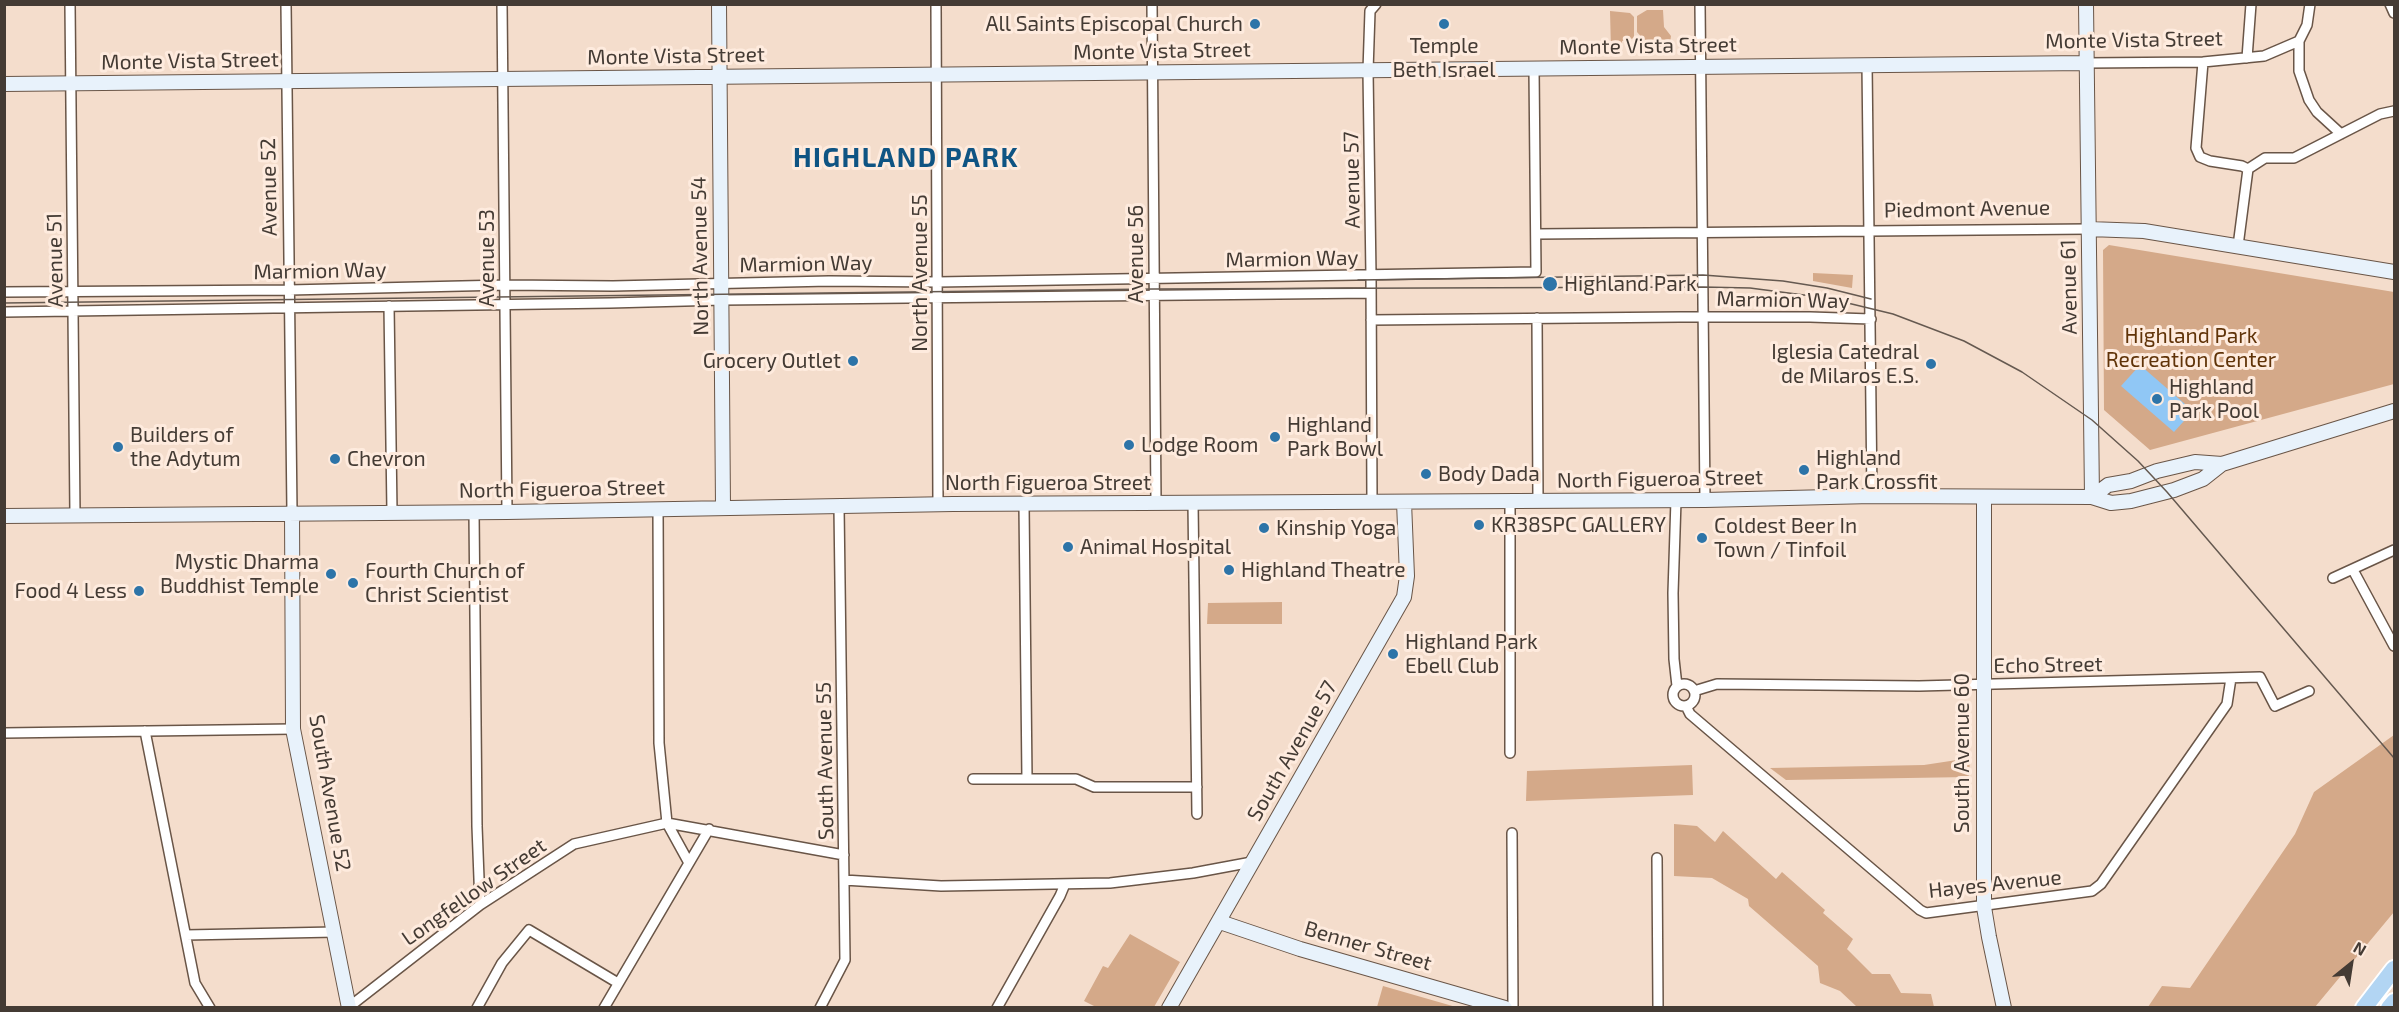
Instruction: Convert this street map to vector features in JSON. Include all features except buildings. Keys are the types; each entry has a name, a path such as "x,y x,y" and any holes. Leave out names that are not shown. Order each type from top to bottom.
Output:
{"highway":[{"path":"2364,1008 2394,969"},
{"path":"2390,1008 2394,1002"}],"street":[{"name":"Avenue 51","path":"70,4 75,515"},
{"name":"Avenue 52","path":"286,4 292,512"},
{"name":"Avenue 53","path":"502,4 507,512"},
{"name":"North Avenue 54","path":"719,4 723,507"},
{"name":"North Avenue 55","path":"936,4 938,505"},
{"name":"Avenue 56","path":"1152,4 1156,503"},
{"name":"Avenue 57","path":"1371,502 1368,71 1370,11 1376,4"},
{"path":"1700,4 1705,500"},
{"name":"Avenue 61","path":"2086,4 2092,497"},
{"path":"2247,58 2251,4"},
{"path":"2310,4 2307,25 2299,41 2299,71 2309,100 2317,112 2341,134"},
{"path":"2390,4 2394,13"},
{"name":"Monte Vista Street","path":"4,84 2203,62 2264,56 2299,41"},
{"path":"2203,62 2196,148 2200,157 2248,169"},
{"path":"1867,64 1872,496"},
{"path":"1534,69 1537,234"},
{"path":"2238,246 2248,169 2265,158 2294,158 2380,114 2394,111"},
{"name":"Piedmont Avenue","path":"1537,234 2089,229 2144,231 2394,272"},
{"name":"Marmion Way","path":"4,292 289,290 505,285 613,286 830,281 937,282 1536,272 1537,234"},
{"name":"Marmion Way","path":"4,312 73,309 1371,293"},
{"path":"389,306 392,512"},
{"name":"Marmion Way","path":"1371,320 1810,317 1871,320"},
{"path":"1537,318 1538,501"},
{"name":"North Figueroa Street","path":"4,516 507,512 723,507 1705,500 1872,496 2092,497 2111,503 2150,496 2203,479 2222,464 2394,411"},
{"name":"North Figueroa Street","path":"2092,497 2108,485 2131,481 2157,471 2195,462 2222,464"},
{"name":"South Avenue 60","path":"1984,498 1984,907 2004,1008"},
{"path":"1676,500 1673,593 1677,686 1673,692 1673,700 1679,705 1686,706 1693,702 1694,691 1687,684 1677,686"},
{"path":"1510,501 1510,753"},
{"name":"South Avenue 57","path":"1170,1008 1404,597 1407,576 1404,502"},
{"path":"1193,503 1197,814"},
{"path":"1024,506 1027,779"},
{"name":"South Avenue 55","path":"820,1008 845,960 839,507"},
{"path":"658,509 659,743 667,823 689,863"},
{"name":"South Avenue 52","path":"292,512 293,729 349,1007"},
{"path":"474,512 480,905"},
{"path":"2333,579 2394,550"},
{"path":"2353,570 2394,642"},
{"name":"Echo Street","path":"1694,691 1717,684 1984,684 2260,677 2275,706 2309,691"},
{"name":"Hayes Avenue","path":"1686,706 1690,714 1926,913 2092,891 2101,884 2227,704 2231,678"},
{"path":"4,733 293,729"},
{"path":"145,731 195,983 210,1008"},
{"path":"973,779 1076,779 1094,787 1197,787"},
{"name":"Longfellow Street","path":"349,1007 480,905 574,844 667,823 844,855"},
{"path":"604,1008 709,829"},
{"path":"1512,833 1513,1008"},
{"path":"1657,858 1658,1008"},
{"path":"844,880 941,886 1065,884 1139,880 1252,862"},
{"path":"997,1008 1065,884"},
{"name":"Benner Street","path":"1220,922 1300,949 1506,1008"},
{"path":"477,1008 502,963 529,930 618,983"},
{"path":"186,935 335,932"}],"green space":[{"path":"1647,10 1663,10 1664,27 1671,36 1669,50 1648,50 1645,41 1637,32 1637,16"},
{"path":"1610,11 1630,13 1634,17 1634,38 1622,41 1621,50 1611,50"},
{"name":"Highland Park Recreation Center","path":"2109,245 2394,292 2394,384 2150,450 2104,410 2103,250"},
{"path":"1813,273 1853,275 1852,288 1813,281"},
{"path":"1282,602 1282,624 1207,624 1208,603"},
{"path":"2394,735 2394,912 2315,1007 2148,1007 2162,986 2190,988 2295,834 2314,792"},
{"path":"1970,758 1969,777 1786,780 1770,768 1924,765"},
{"path":"1692,765 1693,795 1526,801 1527,771"},
{"path":"1674,824 1697,826 1715,842 1723,831 1776,879 1782,872 1825,910 1823,913 1853,939 1847,949 1872,974 1890,974 1901,993 1931,994 1934,1007 1857,1007 1840,991 1820,983 1818,966 1749,906 1748,899 1712,878 1674,876"},
{"path":"1130,934 1180,962 1154,1007 1096,1007 1084,1001 1103,966 1108,968"},
{"path":"1383,986 1456,1007 1377,1007"}],"water":[{"name":"Highland Park Pool","path":"2140,365 2193,411 2174,432 2121,386"}],"tram line":[{"path":"1358,280 1703,275 1783,281 1827,288 1871,299"},
{"path":"4,303 1154,289 1703,287 1750,288 1827,298 1893,314 1964,341 2022,372 2092,420 2138,461 2167,492 2394,758"}],"place":[{"name":"All Saints Episcopal Church","path":"1255,24"},
{"name":"Temple Beth Israel","path":"1444,24"},
{"name":"Highland Park","path":"1550,284"},
{"name":"Grocery Outlet","path":"853,361"},
{"name":"Iglesia Catedral de Milaros E.S.","path":"1931,364"},
{"name":"Highland Park Pool","path":"2157,399"},
{"name":"Highland Park Bowl","path":"1275,437"},
{"name":"Lodge Room","path":"1129,445"},
{"name":"Builders of the Adytum","path":"118,447"},
{"name":"Chevron","path":"335,459"},
{"name":"Highland Park Crossfit","path":"1804,470"},
{"name":"Body Dada","path":"1426,474"},
{"name":"KR38SPC GALLERY","path":"1479,525"},
{"name":"Kinship Yoga","path":"1264,528"},
{"name":"Coldest Beer In Town / Tinfoil","path":"1702,538"},
{"name":"Animal Hospital","path":"1068,547"},
{"name":"Highland Theatre","path":"1229,570"},
{"name":"Mystic Dharma Buddhist Temple","path":"331,574"},
{"name":"Fourth Church of Christ Scientist","path":"353,583"},
{"name":"Food 4 Less","path":"139,591"},
{"name":"Highland Park Ebell Club","path":"1393,654"}],"district":[{"name":"HIGHLAND PARK","path":"906,158"}]}
